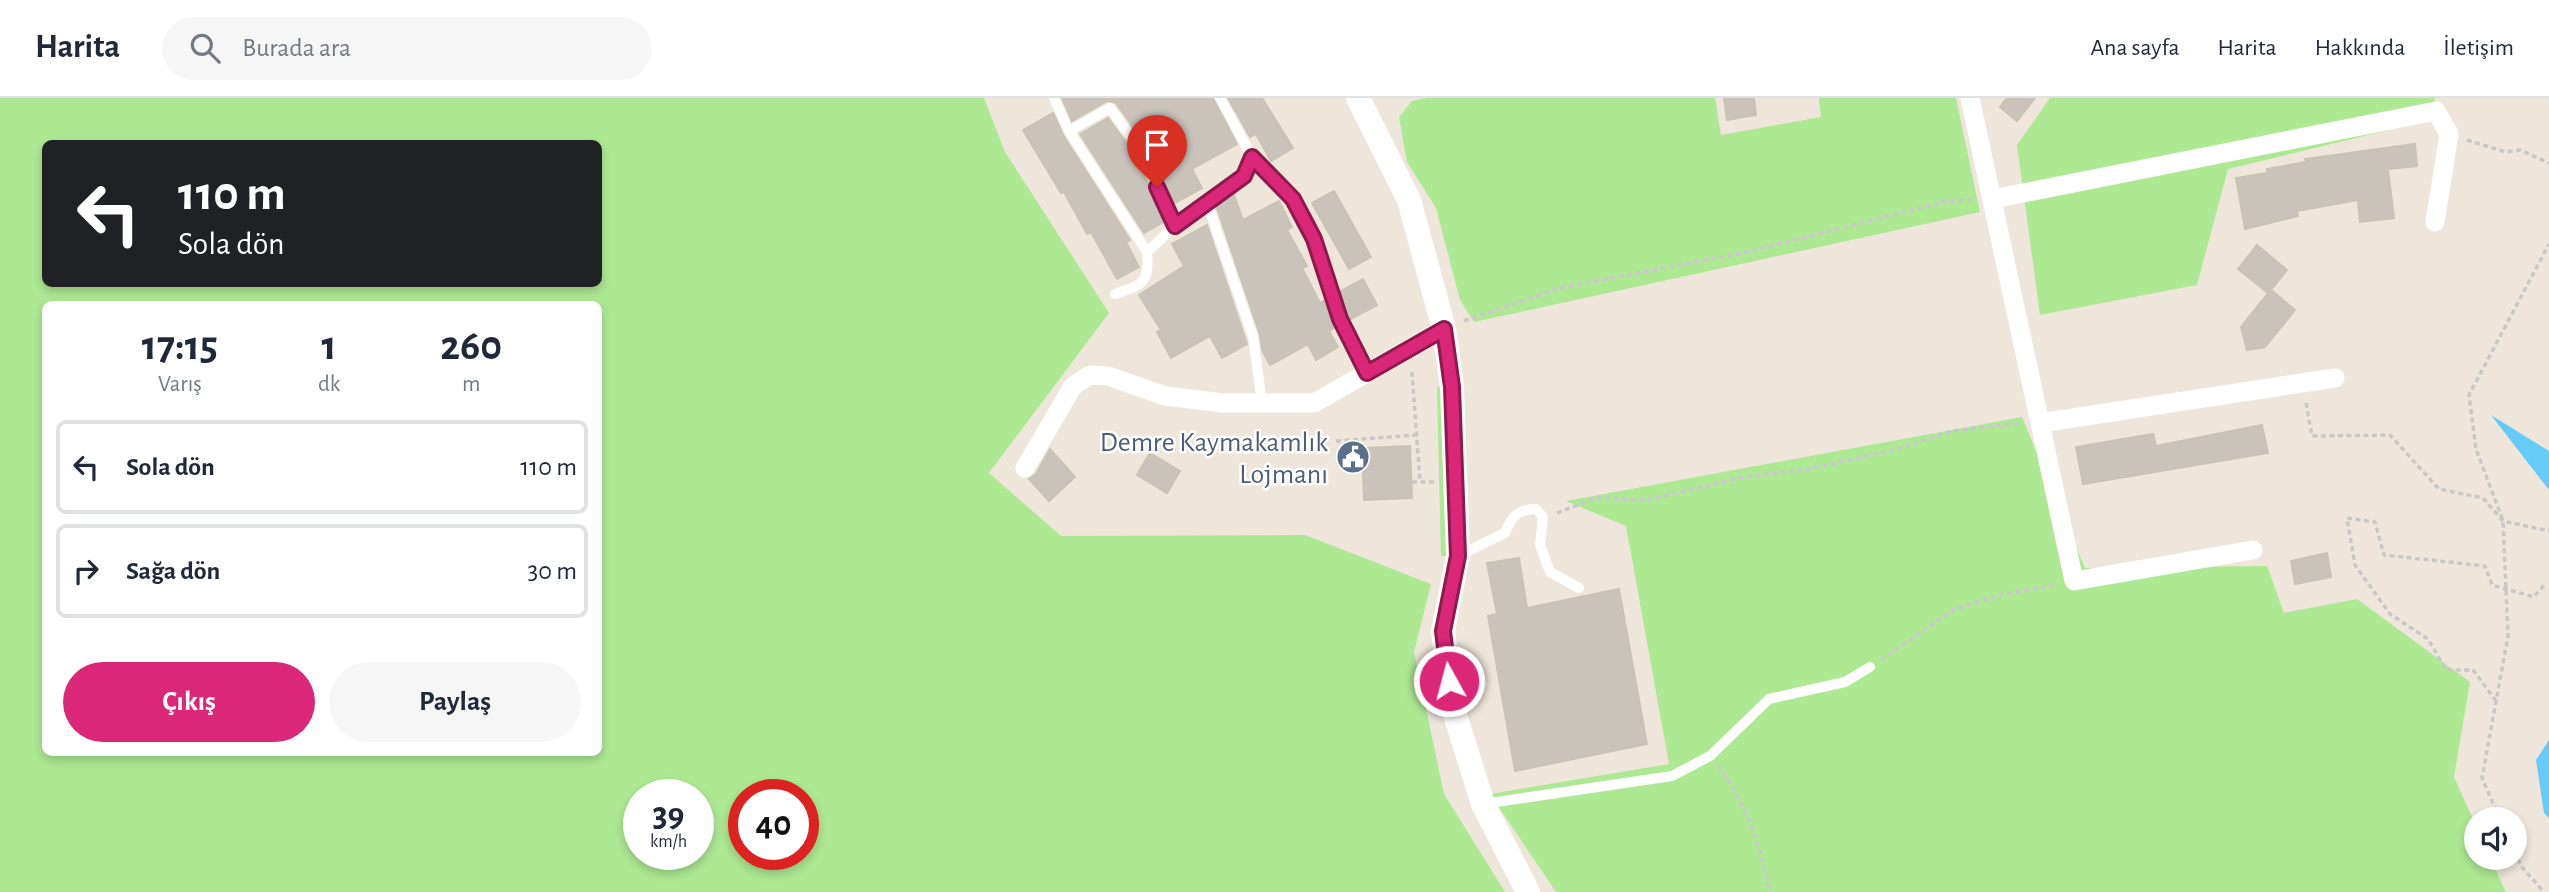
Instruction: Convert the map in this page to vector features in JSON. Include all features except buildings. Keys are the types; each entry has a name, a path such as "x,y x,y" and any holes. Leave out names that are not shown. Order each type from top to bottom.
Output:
{"street":[{"path":"1358,98 1409,200 1444,329 1452,387 1458,556 1443,631 1452,705 1483,804 1528,892"},
{"path":"1970,98 2074,581 2253,550"},
{"path":"1993,199 2435,111 2449,134 2435,222"},
{"path":"1025,468 1073,386 1090,375 1108,376 1164,396 1223,403 1314,403 1444,329"},
{"path":"2040,424 2335,378"}],"lane":[{"path":"1054,98 1069,131 1147,252 1149,272 1140,286 1115,293"},
{"path":"1220,98 1252,157 1293,199 1314,239 1340,319 1367,373"},
{"path":"1069,131 1110,108 1139,148 1175,226"},
{"path":"1147,252 1175,226 1208,205 1244,176 1252,157"},
{"path":"1208,205 1253,337 1262,403"},
{"path":"1458,556 1505,533 1511,518 1524,509 1536,509 1543,517 1541,545 1550,572 1579,588"},
{"path":"1483,804 1672,776 1710,756 1769,699 1845,682 1870,667"}],"path":[{"path":"2449,134 2506,152 2520,150 2549,163"},
{"path":"1444,329 1560,288 1751,251 1947,201 1993,199"},
{"path":"2495,807 2482,778 2508,636 2503,521 2476,449 2469,395 2549,243"},
{"path":"1412,372 1420,482"},
{"path":"2302,382 2312,436 2390,435 2439,489 2483,498 2503,521 2549,531"},
{"path":"1543,517 1596,499 1646,499 1740,478 1808,468 1890,451 1952,431 2014,422 2040,424"},
{"path":"1336,441 1417,435"},
{"path":"2496,701 2473,670 2446,670 2428,639 2390,614 2355,565 2347,518 2375,522 2384,555 2485,566 2492,585 2534,597 2545,584"},
{"path":"1870,667 1953,610 2000,595 2074,581"},
{"path":"1710,756 1734,786 1759,844 1770,892"},
{"path":"2525,870 2544,892"}],"green space":[{"path":"0,98 984,98 1005,152 1109,313 989,473 1061,536 1305,535 1431,584 1414,652 1444,794 1505,892 0,892"},
{"path":"1427,98 1715,98 1721,135 1821,117 1819,98 1956,98 1980,212 1474,322 1460,300 1436,208 1407,162 1399,117 1412,101"},
{"path":"2050,98 2435,98 2430,120 2228,169 2197,285 2040,315 2017,145"},
{"path":"1437,387 1452,387 1458,556 1441,556"},
{"path":"2022,417 2085,568 2267,566 2284,613 2357,599 2470,682 2454,777 2467,807 2464,807 2464,870 2496,870 2506,892 1556,892 1490,794 1669,764 1626,526 1566,501"}],"water":[{"path":"2491,415 2549,451 2549,490"},
{"path":"2549,740 2549,818 2544,813 2536,760"}],"place":[{"name":"Demre Kaymakamlık Lojmanı","path":"1353,457"}],"route":[{"path":"1157,187 1175,226 1208,205 1244,176 1252,157 1293,199 1314,239 1340,319 1367,373 1444,329 1452,387 1458,556 1443,631 1449,681"}]}
